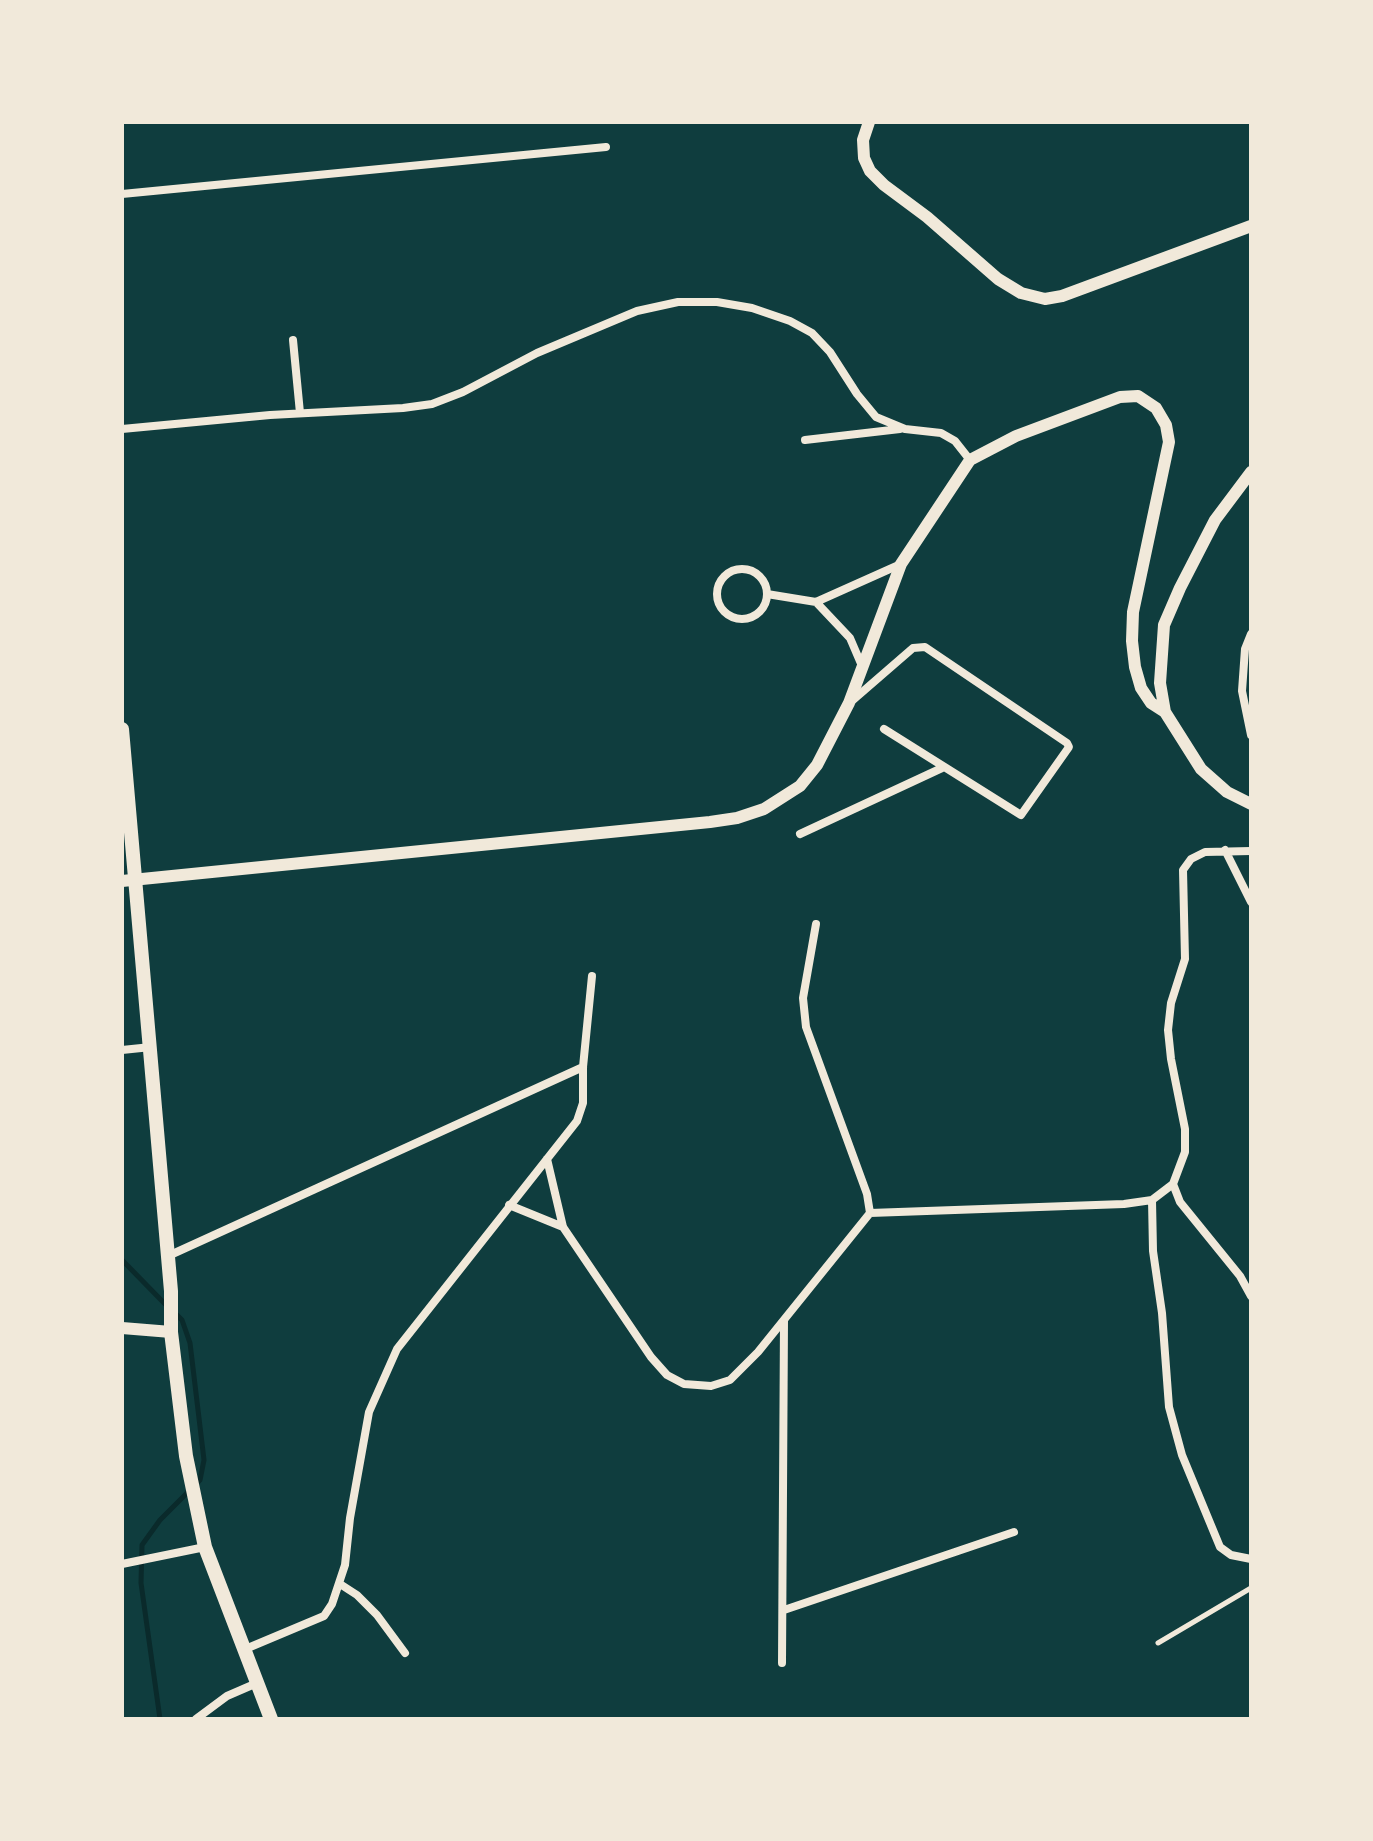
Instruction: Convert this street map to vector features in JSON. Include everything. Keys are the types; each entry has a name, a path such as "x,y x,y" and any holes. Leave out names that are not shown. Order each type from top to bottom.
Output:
{"main road":[{"path":"122,729 129,880 151,1047 171,1291 171,1326 190,1478 205,1547 271,1719"}],"street":[{"path":"869,122 863,140 864,158 870,171 998,279 1021,293 1045,299 1062,296 1251,226"},
{"path":"122,194 606,147"},
{"path":"122,429 432,404 463,392 537,353 637,311 678,302 717,302 752,308 790,321 812,333 830,352 868,409 884,422 905,429 941,433 955,441 970,460"},
{"path":"293,340 300,413"},
{"path":"129,880 737,818 764,809 800,786 817,765 849,703 901,564 970,460 1016,436 1120,397 1138,396 1156,408 1166,425 1169,442 1133,612 1132,641 1141,688 1151,703 1165,712"},
{"path":"805,440 905,429"},
{"path":"1251,472 1215,520 1164,625 1160,683 1165,712 1201,769 1227,792 1251,804"},
{"path":"767,594 816,602 901,564"},
{"path":"736,569 748,569 759,575 767,594 762,609 753,616 741,619 729,616 720,607 716,596 718,584 726,574 736,569"},
{"path":"816,602 850,638 862,666"},
{"path":"1251,634 1245,649 1242,691 1251,735"},
{"path":"849,703 913,648 925,647 1069,747 1021,815 884,729"},
{"path":"800,834 942,768"},
{"path":"1225,850 1251,902"},
{"path":"870,1213 1124,1204 1152,1200 1173,1184 1185,1152 1185,1129 1168,1030 1171,1003 1185,959 1183,870 1191,859 1205,852 1251,851"},
{"path":"547,1159 563,1227 651,1357 667,1375 684,1384 711,1386 730,1380 744,1369 870,1213 867,1194 806,1027 803,998 816,924"},
{"path":"242,1650 324,1616 340,1584 361,1451 369,1412 380,1382 397,1349 577,1121 583,1103 583,1067 592,976"},
{"path":"122,1050 151,1047"},
{"path":"168,1256 583,1067"},
{"path":"1173,1184 1180,1202 1240,1276 1251,1296"},
{"path":"1152,1200 1153,1251 1162,1313 1169,1407 1178,1443 1193,1487 1220,1547 1231,1555 1251,1559"},
{"path":"509,1205 563,1227"},
{"path":"782,1663 784,1319"},
{"path":"122,1328 171,1326"},
{"path":"784,1610 1014,1532"},
{"path":"122,1564 205,1547"},
{"path":"340,1584 357,1595 377,1615 405,1653"},
{"path":"196,1719 227,1696 257,1683"}],"lane":[{"path":"1158,1643 1251,1588"}],"waterway":[{"path":"122,1260 166,1305"},
{"path":"160,1719 141,1583 142,1545 160,1520 200,1480 204,1460 190,1343 182,1320 174,1312"}]}
